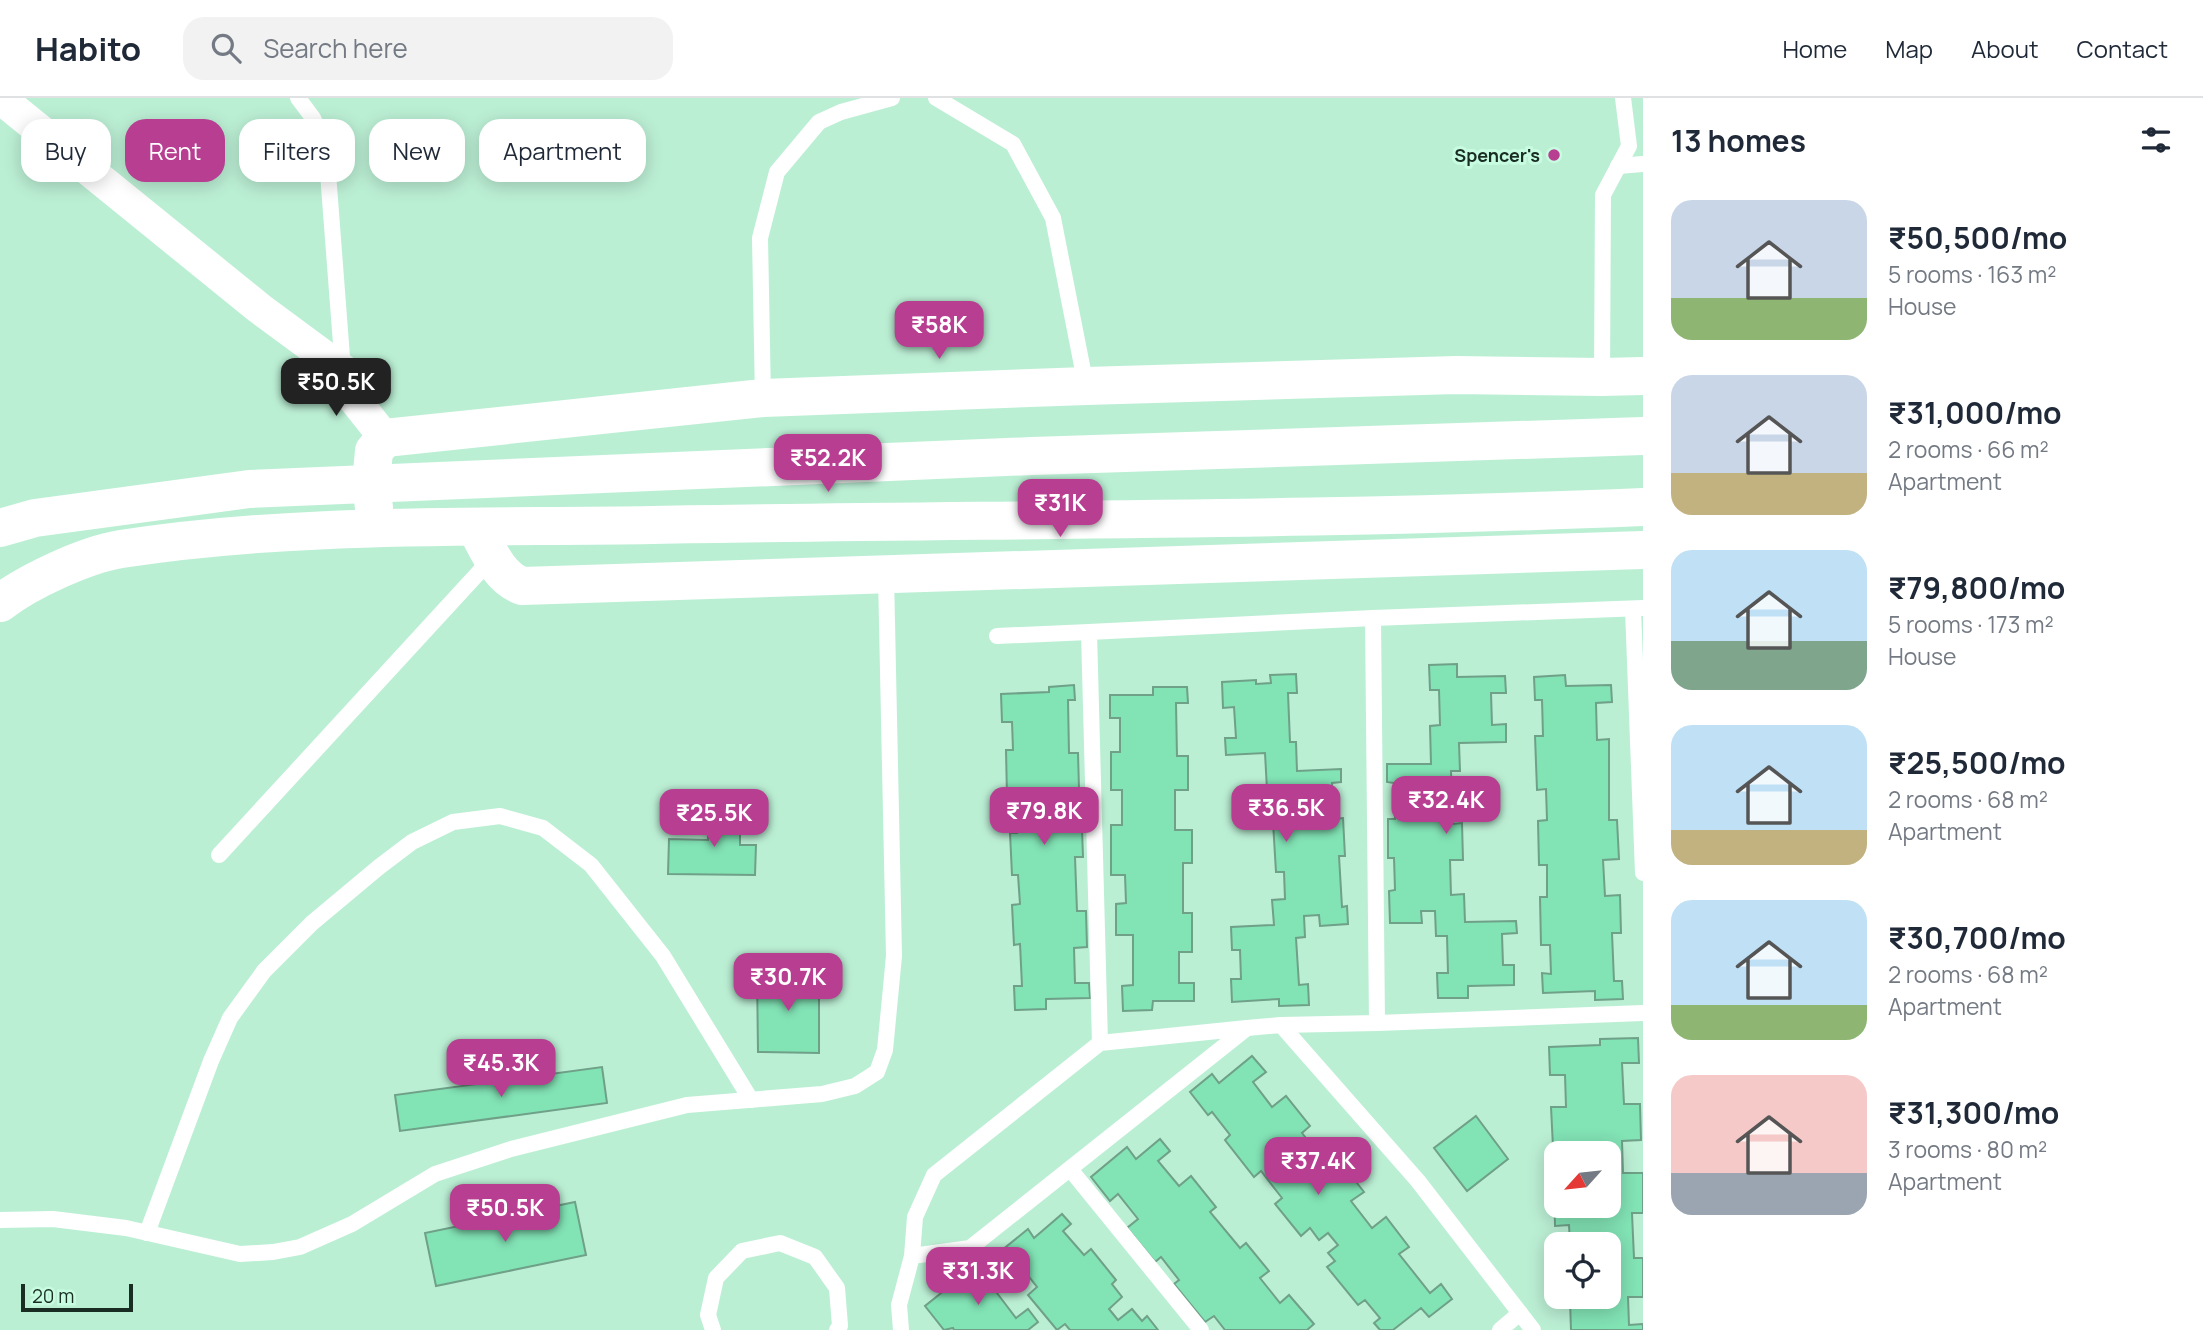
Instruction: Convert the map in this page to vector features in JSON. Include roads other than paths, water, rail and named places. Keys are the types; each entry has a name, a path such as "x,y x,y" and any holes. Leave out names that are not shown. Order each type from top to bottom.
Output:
{"main road":[{"path":"376,530 371,483 374,451 385,438 763,398 1456,376 1643,376"},
{"path":"18,523 249,489 1032,456 1643,436"},
{"path":"0,500 18,523 77,563"},
{"path":"7,586 115,550 258,533 376,530 484,542 1643,507"},
{"path":"484,542 504,576 522,586 1643,551"}],"street":[{"path":"1,98 259,308 343,370 350,394 385,438"}],"lane":[{"path":"298,98 313,118 326,147 343,370"},
{"path":"763,398 760,238 777,172 819,122 838,105 892,98"},
{"path":"936,98 1013,144 1054,218 1086,386"},
{"path":"1602,377 1603,195 1629,146 1623,98"},
{"path":"1618,166 1643,164"},
{"path":"219,855 484,542"},
{"path":"0,1220 53,1219 147,1233 240,1254 273,1252 300,1247 352,1224 435,1174 476,1159 687,1105 822,1094 855,1086 877,1072 886,1050 894,956 886,575"},
{"path":"997,636 1638,608 1643,873"},
{"path":"1373,618 1377,1023"},
{"path":"1089,632 1100,1043"},
{"path":"147,1233 211,1061 230,1018 264,971 312,923 379,867 412,842 453,822 500,816 543,828 591,865 663,956 751,1100"},
{"path":"901,1330 899,1304 912,1256 915,1217 934,1175 1100,1043 1281,1025 1643,1013"},
{"path":"1281,1025 1418,1181 1533,1330"},
{"path":"912,1256 970,1248 1247,1028"},
{"path":"1070,1169 1201,1330"},
{"path":"713,1330 708,1315 716,1278 742,1251 780,1243 815,1257 837,1288 840,1326 837,1330"},
{"path":"1500,1330 1520,1313"}],"place":[{"name":"Spencer's","path":"1554,155"}]}
